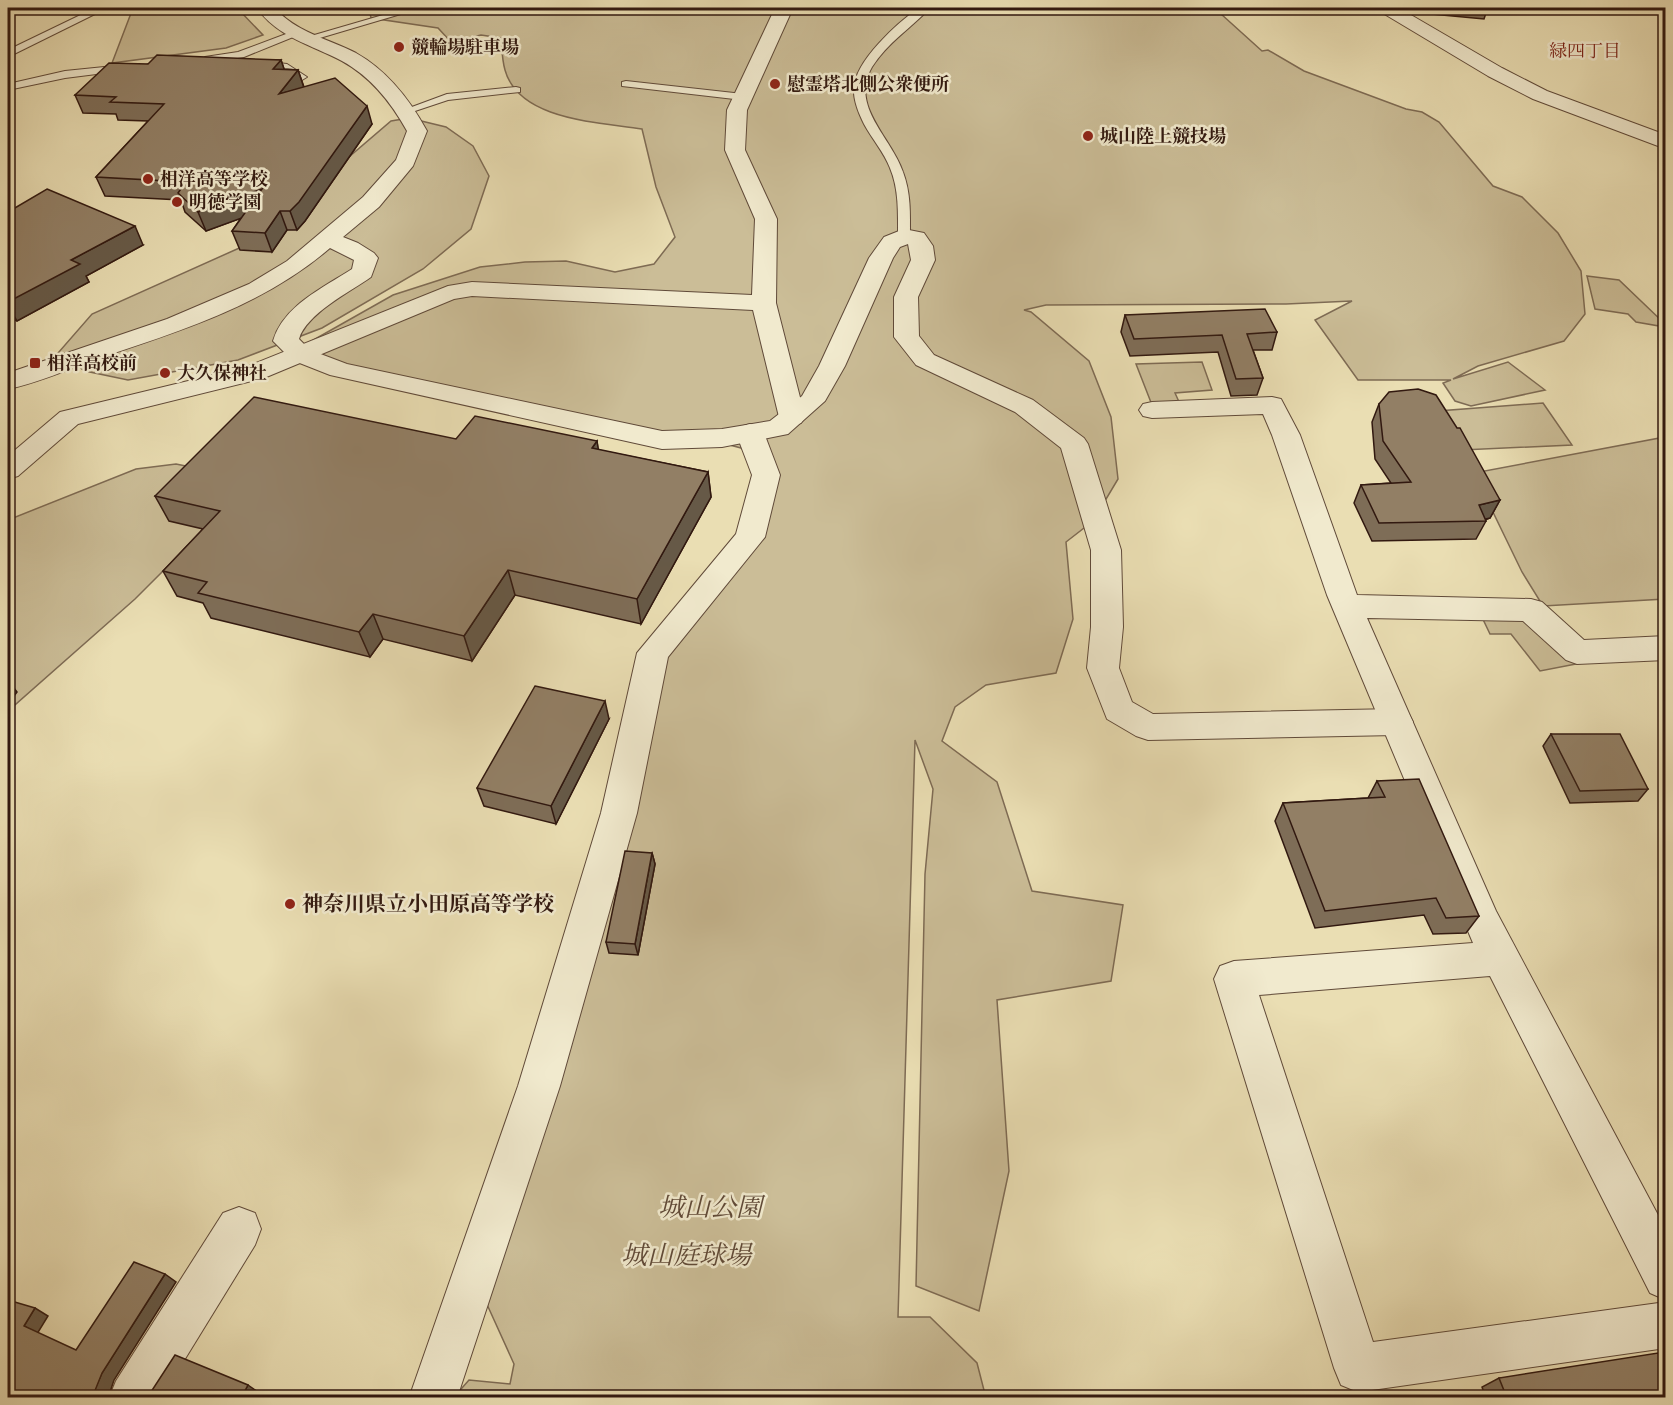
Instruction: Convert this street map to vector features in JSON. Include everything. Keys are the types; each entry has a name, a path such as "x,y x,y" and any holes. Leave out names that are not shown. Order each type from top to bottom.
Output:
{"street":[{"path":"8,381 176,324 256,290 295,267 328,239 371,202 406,162 417,131 406,111 387,86 372,72 351,58 303,35 271,15 270,8"},
{"path":"784,8 737,110 735,150 766,219 764,303 792,417"},
{"path":"1387,8 1477,62 1562,105 1646,134 1665,143"},
{"path":"328,239 366,258 363,272 307,310 290,326 286,341 301,355 339,370 662,440 722,438 778,428 792,417 812,401 832,366 881,258 892,242 904,236 916,238 921,246 923,260 906,297 907,337 913,345 925,360 1024,406 1074,444 1106,550 1107,627 1102,668 1119,710 1148,727 1396,722"},
{"path":"8,470 69,418 244,376 301,355 448,293 472,289 764,303"},
{"path":"1152,410 1272,405 1286,435 1347,606 1480,918 1665,1276"},
{"path":"433,1398 545,1064 619,813 653,653 750,537 766,475 750,433"},
{"path":"1347,606 1532,610 1577,652 1665,648"},
{"path":"1501,958 1234,979 1358,1368 1665,1325"},
{"path":"133,1398 239,1229"}],"lane":[{"path":"8,54 102,8"},
{"path":"198,61 233,56 303,35 416,8"},
{"path":"904,236 904,211 899,175 865,113 859,87 869,64 882,48 913,16 925,8"},
{"path":"233,56 236,62 283,66 302,77"},
{"path":"8,87 77,72 138,67"},
{"path":"626,84 743,97"},
{"path":"406,111 447,97 516,90"}],"green space":[{"path":"133,8 239,8 263,35 226,48 112,63"},
{"name":"城山公園","path":"369,8 1221,8 1221,14 1262,51 1268,50 1304,71 1406,109 1422,112 1439,122 1493,186 1522,197 1558,233 1581,271 1585,314 1564,341 1478,366 1453,379 1508,362 1545,390 1471,406 1455,401 1443,383 1451,380 1358,380 1315,320 1352,301 1286,304 1046,305 1024,310 1031,312 1089,361 1111,417 1118,479 1093,521 1066,542 1073,619 1056,673 986,685 955,707 942,741 997,782 1032,891 1123,905 1111,981 997,1000 1009,1171 979,1311 916,1286 925,874 933,789 915,740 898,1317 930,1317 977,1363 986,1398 454,1397 469,1380 510,1384 514,1364 485,1300 662,656 773,478 741,448 684,433 622,428 332,361 301,347 393,295 480,267 525,262 566,261 615,272 654,264 675,237 656,187 642,129 563,116 526,100 513,87 505,70 501,38 481,35 451,42 438,28 371,18"},
{"path":"409,118 446,127 473,146 489,176 471,229 423,269 322,328 238,360 128,380 85,371 58,353 92,314 246,245 391,121"},
{"path":"1587,276 1619,280 1665,324 1665,327 1636,322 1628,314 1595,309"},
{"path":"1202,362 1212,390 1175,393 1180,404 1152,405 1136,364"},
{"path":"1543,403 1572,445 1462,450 1438,411"},
{"path":"1665,437 1665,599 1543,606 1522,572 1474,473"},
{"path":"176,464 210,471 219,492 200,534 135,599 8,711 8,520 136,469"},
{"path":"1480,613 1529,613 1581,663 1540,671 1511,634 1490,634"}],"building":[{"path":"1425,8 1479,8 1486,13"},
{"path":"157,55 281,60 273,69 298,70 279,94 335,78 367,106 299,202 290,211 280,211 265,233 232,231 262,189 198,212 178,193 186,182 96,177 164,104 110,102 116,97 75,95 109,63 148,64"},
{"path":"47,189 135,226 71,260 80,264 8,302 8,212"},
{"path":"1265,309 1277,332 1247,334 1263,378 1236,379 1222,335 1134,339 1125,315"},
{"path":"1418,389 1436,395 1457,428 1460,428 1500,500 1479,505 1486,521 1379,523 1361,485 1411,482 1383,441 1379,404 1389,392"},
{"path":"254,397 456,439 475,416 597,441 592,448 708,472 637,599 508,570 464,636 373,614 359,632 198,593 207,582 163,571 220,511 155,496"},
{"path":"535,686 605,701 551,806 477,788"},
{"path":"1551,734 1620,734 1648,789 1580,791"},
{"path":"1419,779 1479,916 1446,918 1436,898 1325,911 1283,803 1385,797 1377,781"},
{"path":"625,851 652,853 635,944 606,942"},
{"path":"134,1262 165,1274 102,1373 91,1398 8,1398 8,1300 35,1308 24,1326 76,1350"},
{"path":"1658,1353 1665,1369 1665,1398 1507,1398 1499,1378"},
{"path":"175,1355 248,1385 241,1398 147,1398"}],"place":[{"name":"競輪場駐車場","path":"399,47"},
{"name":"慰霊塔北側公衆便所","path":"775,84"},
{"name":"城山陸上競技場","path":"1088,136"},
{"name":"相洋高等学校","path":"148,179"},
{"name":"明徳学園","path":"177,202"},
{"name":"相洋高校前","path":"35,363"},
{"name":"大久保神社","path":"165,373"},
{"name":"神奈川県立小田原高等学校","path":"290,904"}],"district":[{"name":"緑四丁目","path":"1585,51"}],"park label":[{"name":"城山庭球場","path":"686,1255"}]}
